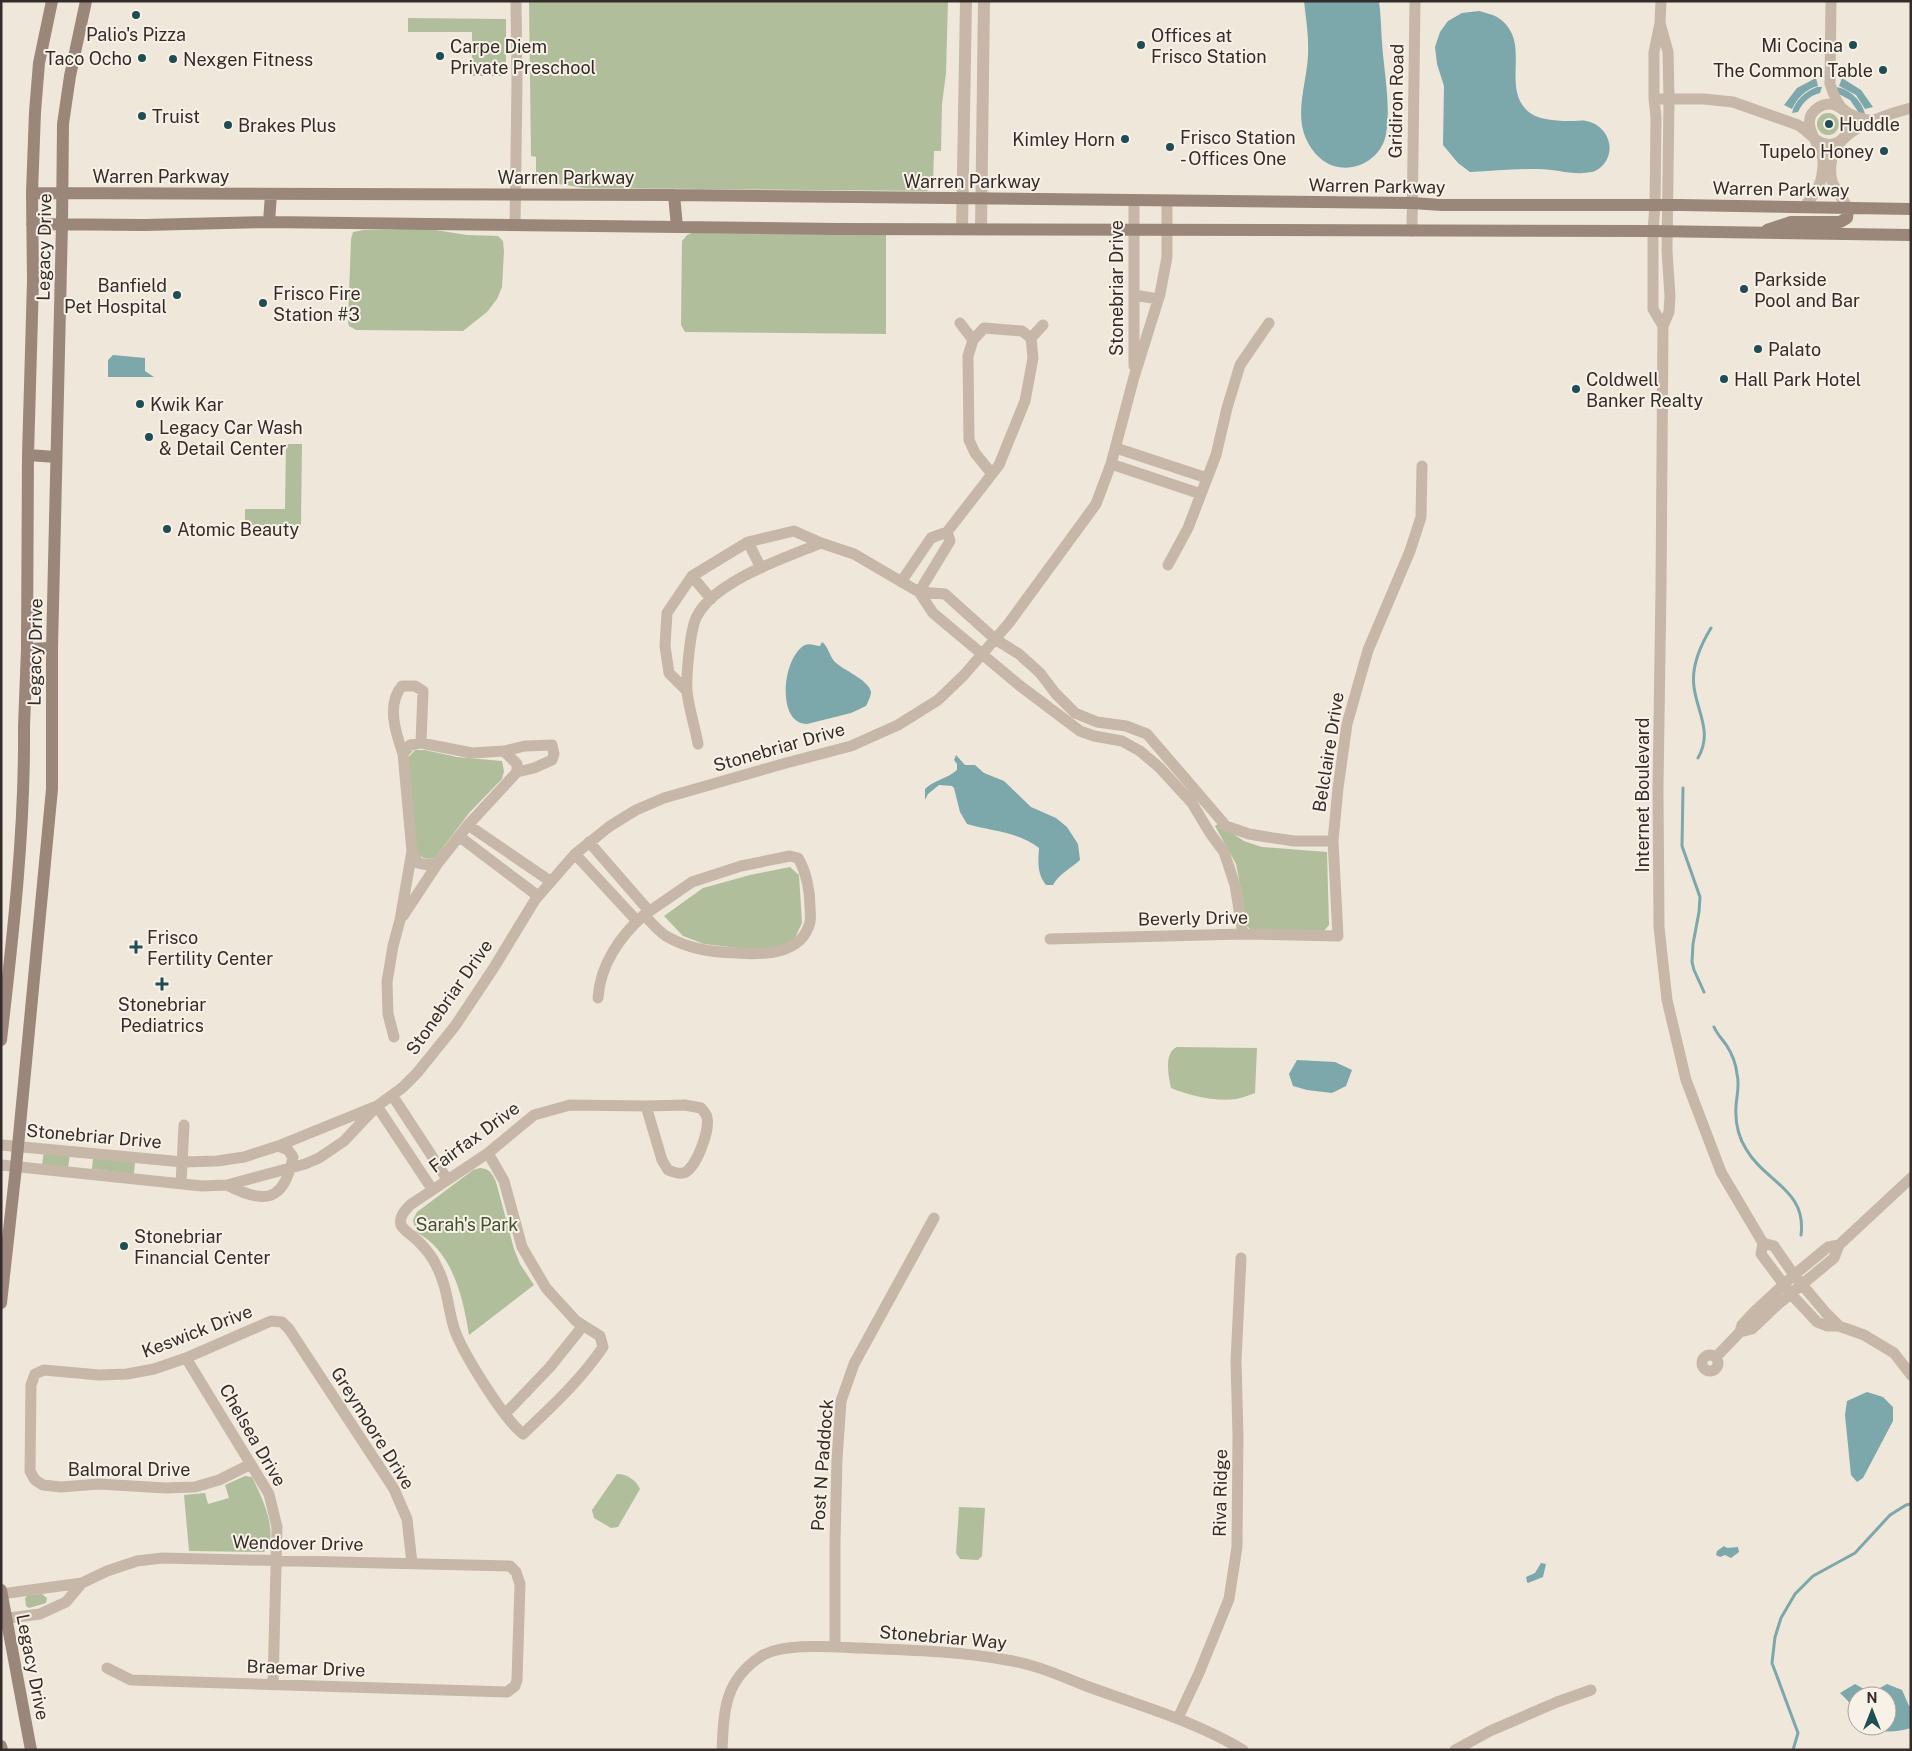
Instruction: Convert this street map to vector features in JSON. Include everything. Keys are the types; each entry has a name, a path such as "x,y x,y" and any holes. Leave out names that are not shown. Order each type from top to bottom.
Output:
{"main road":[{"name":"Legacy Drive","path":"1,1040 22,829 27,649 28,455 35,112 39,64 52,1"},
{"name":"Legacy Drive","path":"1,1303 52,789 52,648 63,193 62,124 86,1"},
{"name":"Warren Parkway","path":"32,193 674,195 1911,209"},
{"path":"269,222 271,194"},
{"path":"674,195 677,227"},
{"path":"1760,233 1791,222 1840,222 1847,218 1848,208"},
{"path":"32,224 135,225 269,222 962,229 1653,231 1911,235"},
{"path":"28,455 56,456"},
{"path":"27,649 52,648"},
{"name":"Legacy Drive","path":"1,1593 4,1619 31,1750"},
{"path":"1,1746 2,1750"}],"street":[{"path":"515,225 514,194 518,82 516,1"},
{"path":"962,229 966,1"},
{"path":"981,229 984,1"},
{"name":"Gridiron Road","path":"1412,231 1415,1"},
{"path":"1660,23 1661,1"},
{"path":"1831,1 1830,84 1824,100 1810,118 1809,124 1813,137 1827,164 1833,183 1848,208"},
{"name":"Internet Boulevard","path":"1660,23 1668,52 1669,99 1667,232 1669,312 1663,326 1658,787 1660,927 1667,1000 1686,1080 1721,1172 1763,1243 1761,1254 1787,1289 1817,1322 1827,1326 1839,1326 1864,1335 1894,1354 1911,1375"},
{"name":"Internet Boulevard","path":"1660,23 1654,52 1656,117 1653,231 1654,308 1663,326"},
{"path":"1804,207 1819,187 1827,164 1845,137 1849,125 1848,118 1835,98 1830,84"},
{"path":"1654,99 1733,102 1786,120 1802,128 1822,143 1829,144 1836,143 1856,128 1911,108"},
{"path":"1786,120 1802,117 1822,105 1830,104 1855,117 1873,121"},
{"name":"Stonebriar Drive","path":"1134,200 1134,377"},
{"name":"Stonebriar Drive","path":"1,1165 182,1184 227,1185 305,1164 344,1141 377,1106 417,1073 455,1026 538,896 575,854 589,842 636,810 664,798 851,746 898,725 938,700 964,675 1009,623 1096,504 1116,448 1134,377 1158,299 1167,257 1166,200"},
{"path":"1134,295 1158,299"},
{"path":"960,323 973,340"},
{"path":"1168,565 1188,528 1216,455 1232,386 1240,365 1269,323"},
{"path":"1031,338 1043,325"},
{"path":"901,582 930,538 947,532 999,465 1025,401 1033,358 1031,338 1022,331 984,328 973,340 968,356 969,440 975,453 992,474"},
{"path":"1116,448 1207,478"},
{"path":"1111,464 1201,494"},
{"name":"Belclaire Drive","path":"1338,936 1334,841 1338,788 1347,724 1368,650 1410,551 1421,517 1422,466"},
{"path":"687,691 669,672 665,646 668,613 692,576 748,542 794,530 821,543 854,554 919,592 944,594 995,639 1019,654 1040,673 1075,714 1097,722 1126,726 1147,734 1226,826 1249,834 1285,840 1334,841"},
{"path":"919,592 950,540 947,532"},
{"path":"748,542 761,568"},
{"path":"698,744 687,691 689,650 696,616 716,593 761,568 821,543"},
{"path":"692,576 711,599"},
{"path":"919,592 932,613 982,655 1080,731 1094,736 1122,741 1140,751 1160,768 1192,803 1224,852 1235,885 1243,934"},
{"path":"394,1038 388,1014 387,982 392,946 400,920 412,852 402,754 394,729 394,706 397,692 402,686 415,686 423,691 421,743"},
{"path":"400,920 438,863 468,825 516,772 534,768 552,760 554,754 552,745 525,746 504,751 472,752 421,743 410,745 402,754"},
{"path":"504,751 516,764 516,772"},
{"path":"468,825 550,881"},
{"path":"460,837 538,896"},
{"path":"589,842 644,915"},
{"path":"412,852 418,863 428,865 438,863"},
{"path":"575,854 644,915 666,936 691,947 715,952 758,955 782,951 794,944 804,933 810,921 810,897 801,863 798,858 790,856 741,866 692,882 644,915 608,958 601,975 598,998"},
{"name":"Beverly Drive","path":"1050,939 1243,934 1338,936"},
{"path":"392,1095 446,1179"},
{"name":"Fairfax Drive","path":"506,1414 465,1354 454,1328 446,1291 436,1264 419,1242 401,1224 402,1214 410,1205 446,1179 488,1153 534,1115 570,1105 694,1106 701,1108 706,1114 706,1130 696,1163 687,1172 681,1174 668,1170 662,1160 646,1106"},
{"path":"377,1106 432,1189"},
{"name":"Stonebriar Drive","path":"1,1145 183,1162 217,1162 278,1146 377,1106"},
{"name":"Stonebriar Drive","path":"182,1184 184,1125"},
{"path":"278,1146 288,1150 293,1157 291,1168"},
{"path":"488,1153 504,1180 522,1247 546,1288 582,1327 600,1336 603,1347 594,1360 523,1434 516,1429 506,1414 550,1367 582,1327"},
{"name":"Stonebriar Drive","path":"227,1185 247,1195 268,1197 282,1190 291,1168"},
{"path":"1716,1357 1740,1332 1752,1329 1798,1279 1834,1258 1839,1245 1911,1178"},
{"name":"Post N Paddock","path":"835,1647 837,1459 841,1401 854,1364 934,1218"},
{"name":"Internet Boulevard","path":"1763,1243 1774,1246 1798,1279 1839,1326"},
{"name":"Riva Ridge","path":"1178,1718 1199,1673 1229,1599 1237,1547 1238,1436 1236,1361 1241,1258"},
{"name":"Keswick Drive","path":"35,1480 30,1471 31,1385 35,1374 44,1370 99,1375 126,1374 154,1369 186,1358 271,1321 282,1322"},
{"name":"Greymoore Drive","path":"282,1322 290,1329 394,1489 406,1519 412,1563"},
{"name":"Chelsea Drive","path":"186,1358 269,1494 277,1527 273,1685"},
{"name":"Balmoral Drive","path":"35,1480 43,1486 99,1484 165,1488 195,1487 219,1480 251,1464"},
{"name":"Wendover Drive","path":"1,1593 82,1583 107,1571 137,1561 162,1558 510,1566 516,1572 520,1584 517,1680 514,1686 507,1692"},
{"name":"Wendover Drive","path":"4,1619 40,1614 66,1602 82,1583"},
{"name":"Stonebriar Way","path":"722,1750 724,1712 727,1696 736,1678 760,1656 795,1647 962,1653 1009,1660 1178,1718 1243,1750"},
{"name":"Braemar Drive","path":"107,1668 131,1680 507,1692"},
{"path":"1455,1750 1490,1731 1557,1702 1591,1690"}],"green space":[{"path":"529,1 948,1 941,151 934,151 933,186 927,191 584,188 559,184 536,184 536,157 531,156"},
{"path":"408,18 506,19 506,76 472,76 472,32 408,32"},
{"path":"1828,113 1836,116 1839,124 1836,132 1828,135 1820,132 1817,124 1820,116"},
{"path":"429,229 467,235 498,236 503,241 502,287 497,299 487,312 463,331 356,330 349,326 351,239 353,232 364,230"},
{"path":"692,233 886,234 886,334 685,332 681,325 682,241 687,235"},
{"path":"286,444 302,444 301,525 245,525 245,509 285,509"},
{"path":"415,750 425,750 457,757 502,761 504,771 502,779 470,812 435,858 429,859 420,856 416,852 406,760"},
{"path":"1218,824 1244,841 1262,847 1327,852 1329,925 1322,933 1252,931 1246,925 1236,864 1215,826"},
{"path":"790,867 799,875 802,923 795,938 784,947 765,951 704,944 683,936 664,916 703,888 750,875"},
{"path":"1177,1047 1257,1048 1255,1093 1236,1099 1220,1100 1186,1094 1171,1088 1168,1060 1170,1054"},
{"path":"44,1151 70,1154 68,1168 42,1165"},
{"path":"93,1158 135,1162 134,1174 92,1169"},
{"name":"Sarah's Park","path":"480,1168 488,1170 495,1179 514,1249 520,1264 534,1285 469,1335 454,1277 439,1251 429,1240 416,1232 413,1220 417,1212 473,1170"},
{"path":"617,1474 631,1478 640,1489 618,1527 611,1528 594,1518 592,1510"},
{"path":"245,1476 252,1477 268,1515 271,1536 269,1545 264,1552 189,1551 184,1495 205,1493 208,1504 229,1498 225,1485"},
{"path":"959,1507 985,1508 982,1556 978,1560 960,1559 956,1553"},
{"path":"42,1594 47,1598 46,1603 29,1608 26,1606 25,1598 28,1595"}],"water":[{"path":"1304,1 1379,1 1387,101 1386,134 1384,143 1374,157 1359,165 1342,168 1328,164 1314,152 1305,136 1301,121 1308,48"},
{"path":"1479,11 1497,17 1508,27 1514,39 1517,91 1521,103 1530,113 1540,118 1552,120 1586,121 1603,130 1610,148 1606,161 1600,168 1585,173 1542,169 1470,172 1458,163 1443,145 1444,86 1437,64 1435,47 1440,32 1448,21 1462,13"},
{"path":"1816,78 1818,86 1803,94 1792,109 1784,105 1797,88"},
{"path":"1842,78 1861,90 1873,107 1865,109 1856,95 1839,86"},
{"path":"1817,87 1822,87 1820,93 1807,100 1798,112 1792,113 1795,104 1801,97"},
{"path":"1836,87 1846,90 1855,96 1865,114 1859,113 1850,100 1837,93"},
{"path":"113,355 145,358 145,371 154,377 108,377 108,360"},
{"path":"822,642 835,662 866,683 871,694 866,706 851,713 807,724 797,721 790,713 787,702 787,675 791,662 797,652 805,645 820,646"},
{"path":"956,755 965,765 975,765 984,773 1004,781 1031,807 1056,818 1067,827 1078,844 1080,860 1062,874 1053,885 1046,885 1038,863 1039,848 1014,835 967,824 960,812 952,786 939,785 928,794 925,800 925,789 957,770 957,764 954,760"},
{"path":"1297,1060 1335,1062 1352,1070 1346,1086 1332,1093 1307,1090 1293,1086 1289,1074"},
{"path":"1867,1392 1883,1397 1893,1407 1893,1421 1863,1478 1857,1482 1851,1475 1845,1415 1847,1401"},
{"path":"1724,1546 1727,1548 1738,1547 1739,1552 1731,1558 1725,1555 1720,1557 1716,1555 1717,1551"},
{"path":"1541,1563 1546,1564 1543,1577 1528,1583 1526,1577 1535,1573"},
{"path":"1897,1688 1902,1690 1909,1706 1911,1706 1911,1728 1897,1730"},
{"path":"1847,1689 1847,1700 1840,1693"}],"waterway":[{"path":"1698,758 1702,749 1704,731 1693,679 1700,649 1711,628"},
{"path":"1683,788 1682,846 1700,897 1692,962 1704,992"},
{"path":"1714,1027 1729,1049 1736,1067 1738,1083 1736,1118 1740,1137 1754,1160 1783,1188 1798,1207 1801,1220 1801,1235"},
{"path":"1793,1750 1798,1733 1772,1663 1775,1637 1781,1618 1795,1594 1813,1576 1855,1553 1890,1515 1911,1504"}],"place":[{"name":"Palio's Pizza","path":"136,15"},
{"name":"Offices at Frisco Station","path":"1141,45"},
{"name":"Mi Cocina","path":"1853,45"},
{"name":"Carpe Diem Private Preschool","path":"440,56"},
{"name":"Taco Ocho","path":"142,58"},
{"name":"Nexgen Fitness","path":"173,59"},
{"name":"The Common Table","path":"1883,70"},
{"name":"Truist","path":"142,116"},
{"name":"Huddle","path":"1829,124"},
{"name":"Brakes Plus","path":"228,125"},
{"name":"Kimley Horn","path":"1125,139"},
{"name":"Frisco Station - Offices One","path":"1170,147"},
{"name":"Tupelo Honey","path":"1884,151"},
{"name":"Parkside Pool and Bar","path":"1744,289"},
{"name":"Banfield Pet Hospital","path":"177,295"},
{"name":"Frisco Fire Station #3","path":"263,303"},
{"name":"Palato","path":"1758,349"},
{"name":"Hall Park Hotel","path":"1724,379"},
{"name":"Coldwell Banker Realty","path":"1576,389"},
{"name":"Kwik Kar","path":"140,404"},
{"name":"Legacy Car Wash & Detail Center","path":"149,437"},
{"name":"Atomic Beauty","path":"167,529"},
{"name":"Frisco Fertility Center","path":"136,947"},
{"name":"Stonebriar Pediatrics","path":"162,984"},
{"name":"Stonebriar Financial Center","path":"124,1246"}]}
